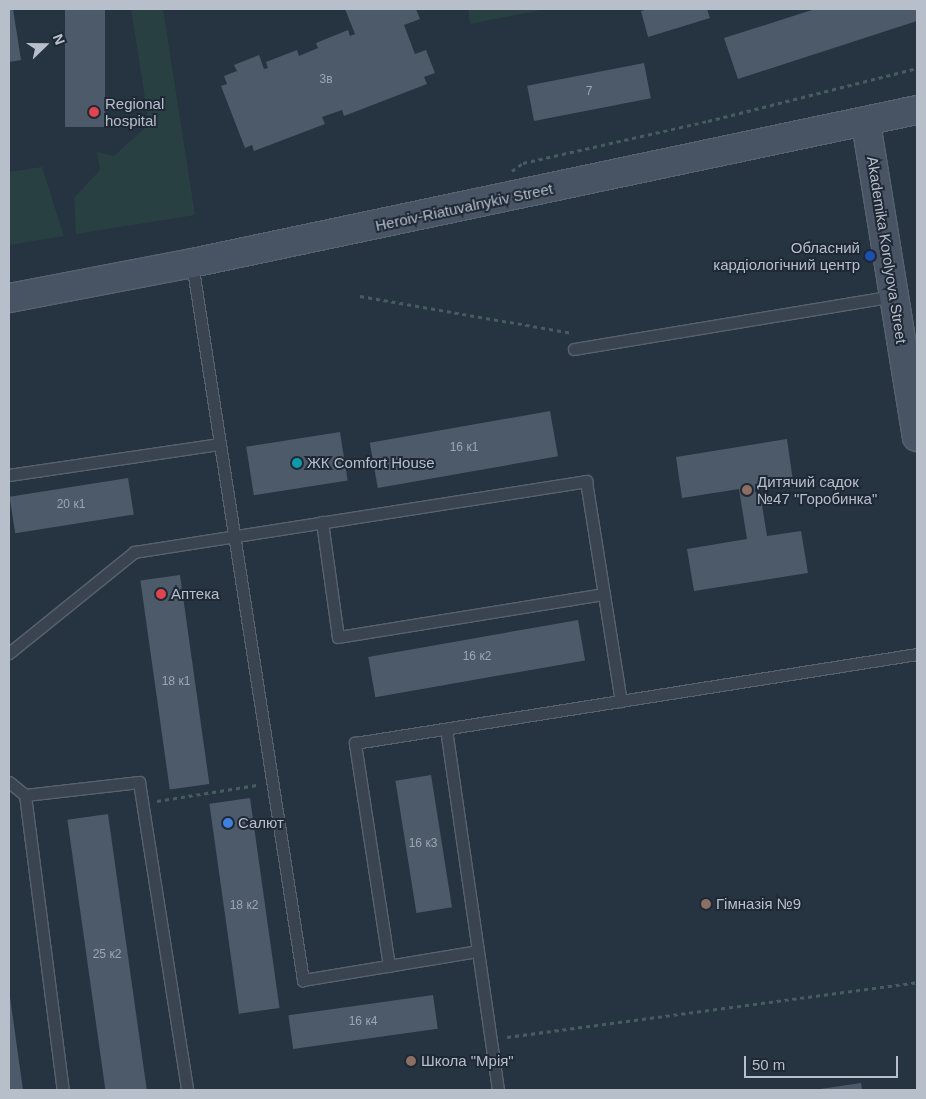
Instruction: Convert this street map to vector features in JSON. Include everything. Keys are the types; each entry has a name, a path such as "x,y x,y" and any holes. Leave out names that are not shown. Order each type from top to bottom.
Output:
{"main road":[{"name":"Heroiv-Riatuvalnykiv Street","path":"9,298 192,263 866,123 917,110"},
{"name":"Akademika Korolyova Street","path":"866,123 917,437"}],"lane":[{"path":"192,263 304,980 478,951"},
{"path":"574,349 895,296"},
{"path":"9,476 220,444"},
{"path":"9,653 134,552 586,481 620,701"},
{"path":"322,522 338,637 604,594"},
{"path":"389,966 355,743 917,654"},
{"path":"446,729 498,1090"},
{"path":"9,782 25,795 63,1090"},
{"path":"25,795 139,782 187,1090"}],"path":[{"path":"360,296 572,333"},
{"path":"142,803 273,783"},
{"path":"491,1040 917,982"}],"green space":[{"path":"131,9 163,9 195,215 76,234 74,198 100,170 97,152 114,156 149,124"},
{"path":"468,9 546,9 470,24"},
{"path":"42,167 64,236 9,245 9,172"}],"building":[{"path":"9,9 13,9 21,60 9,62"},
{"path":"65,9 105,9 105,127 65,127"},
{"path":"345,9 416,9 420,19 404,25 415,54 426,50 435,73 424,77 427,84 344,116 342,110 322,117 325,124 254,151 252,145 245,148 221,86 227,84 224,76 237,71 234,65 259,55 264,69 268,68 266,62 297,50 299,56 318,48 316,43 348,30 350,36 355,34"},
{"path":"649,9 707,9 710,18 648,37 641,11"},
{"path":"815,9 917,9 917,21 738,79 724,38"},
{"path":"644,63 651,98 534,121 527,86"},
{"path":"550,411 558,456 378,488 370,443"},
{"name":"ЖК Comfort House","path":"340,432 348,480 254,495 246,447"},
{"path":"787,439 793,481 759,486 767,536 801,531 808,573 694,591 687,549 747,539 739,489 682,498 676,457"},
{"path":"128,478 134,515 15,533 9,497"},
{"path":"180,575 209,784 170,790 140,581"},
{"path":"578,620 585,660 375,697 368,657"},
{"path":"431,775 452,907 416,913 395,781"},
{"path":"250,798 280,1008 239,1014 209,804"},
{"path":"108,814 147,1090 105,1090 67,820"},
{"path":"433,995 438,1029 293,1049 288,1015"},
{"path":"10,997 23,1090 9,1090"},
{"path":"861,1083 862,1090 820,1090 820,1089"}],"place":[{"name":"Regional hospital","path":"94,112"},
{"name":"Обласний кардіологічний центр","path":"870,256"},
{"name":"ЖК Comfort House","path":"297,463"},
{"name":"Дитячий садок №47 \"Горобинка\"","path":"747,490"},
{"name":"Аптека","path":"161,594"},
{"name":"Салют","path":"228,823"},
{"name":"Гімназія №9","path":"706,904"},
{"name":"Школа \"Мрія\"","path":"411,1061"}]}
